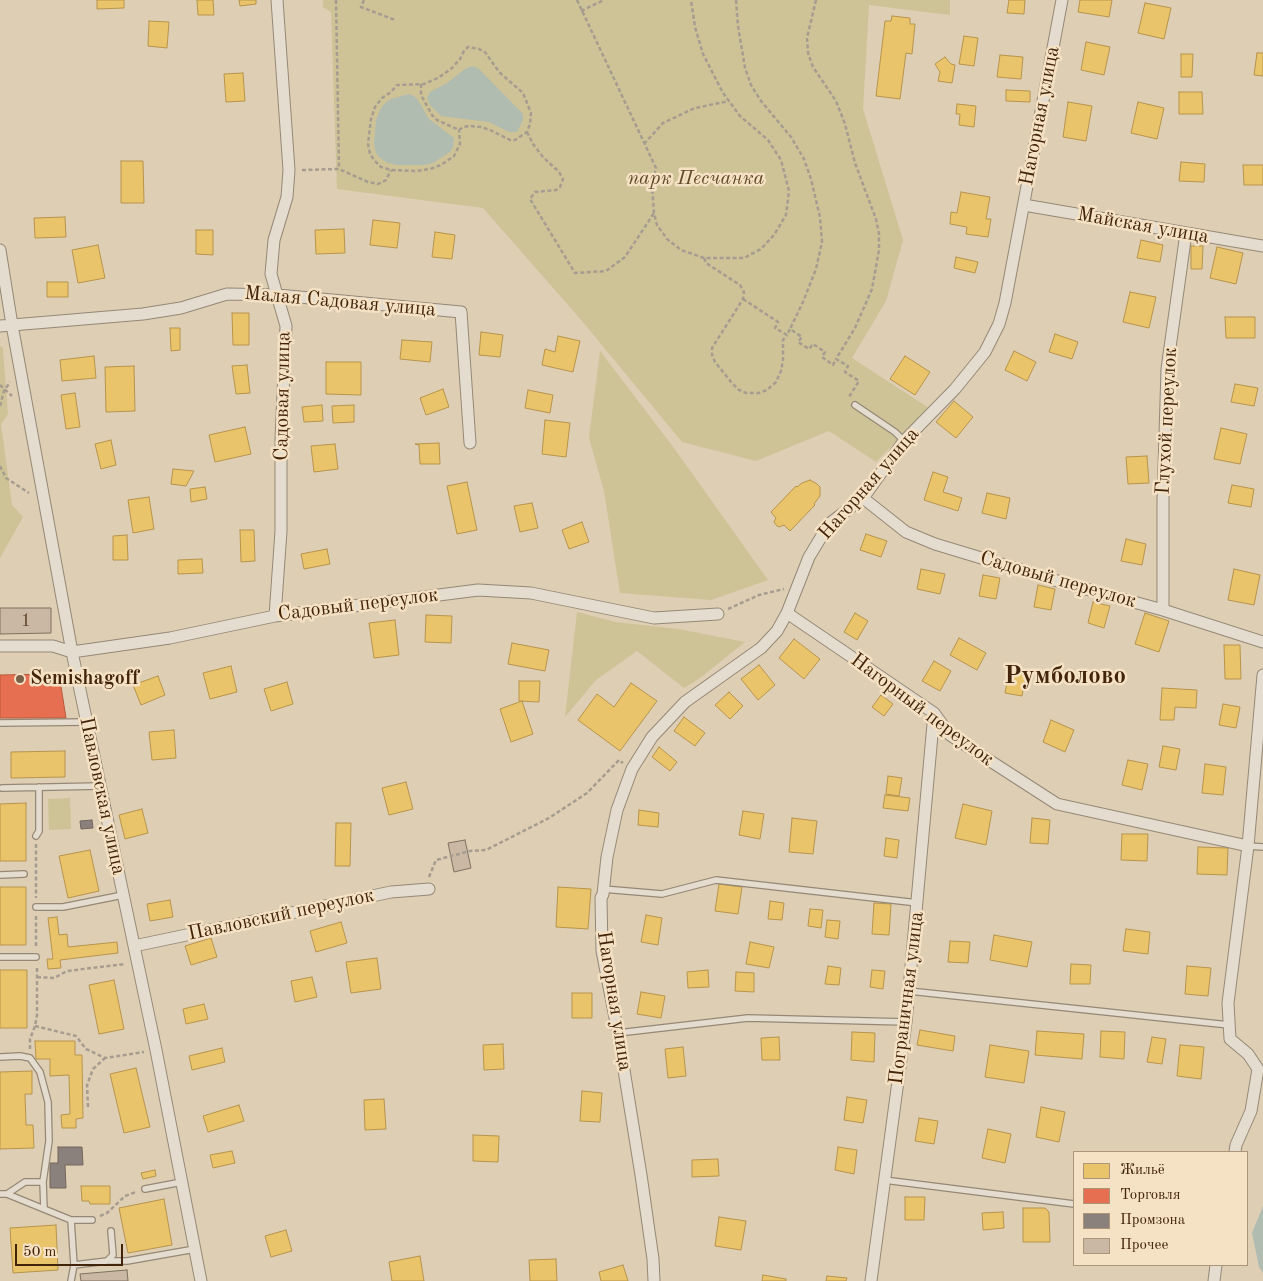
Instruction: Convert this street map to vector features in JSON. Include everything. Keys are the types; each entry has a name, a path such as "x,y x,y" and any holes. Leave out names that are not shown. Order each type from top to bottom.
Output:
{"street":[{"name":"Садовая улица","path":"275,616 281,531 281,440 286,326 271,274 274,240 288,197 289,170 277,0"},
{"name":"Нагорная улица","path":"654,1281 653,1258 642,1175 602,951 601,898 617,810 632,769 652,737 685,702 761,648 777,631 787,613 809,557 829,524 863,498 904,441 955,389 985,352 999,324 1005,303 1062,0"},
{"name":"Майская улица","path":"1024,205 1263,246"},
{"name":"Глухой переулок","path":"1163,610 1163,498 1167,369 1186,233"},
{"name":"Павловская улица","path":"0,250 6,325 19,366 72,652 156,1050 201,1281"},
{"name":"Малая Садовая улица","path":"6,325 143,314 181,308 227,294 278,295 461,312 470,443"},
{"name":"Садовый переулок","path":"863,498 906,532 935,544 1064,583 1163,610 1263,642"},
{"name":"Садовый переулок","path":"0,646 52,646 72,652 170,638 275,616 478,590 531,593 654,618 718,614"},
{"name":"Нагорный переулок","path":"787,613 934,713 950,735 1057,804 1248,846"},
{"path":"1234,1151 1252,1111 1260,1072 1248,1054 1230,1038 1228,1003 1248,846 1263,674"},
{"name":"Пограничная улица","path":"871,1281 906,1022 934,713"},
{"name":"Павловский переулок","path":"134,946 391,892 425,889"},
{"path":"1214,1281 1216,1266"}],"lane":[{"path":"855,405 895,432 904,441"},
{"path":"0,723 87,722"},
{"path":"2,788 100,786"},
{"path":"36,836 40,831 39,787"},
{"name":"Нагорный переулок","path":"1248,846 1263,847"},
{"path":"0,875 24,874"},
{"path":"603,889 662,894 716,880 918,903"},
{"path":"36,907 63,907 123,895"},
{"path":"0,957 36,956"},
{"path":"909,992 1230,1025"},
{"path":"618,1033 748,1018 906,1022"},
{"path":"0,1056 30,1058 40,1072 48,1102 49,1141 43,1182 44,1209"},
{"path":"884,1180 1073,1204"},
{"path":"8,1194 25,1182 43,1182"},
{"path":"145,1189 182,1182"},
{"path":"0,1194 8,1194 71,1220 92,1220"},
{"path":"71,1220 74,1265 71,1281"},
{"path":"107,1261 113,1255 111,1231"},
{"path":"74,1265 107,1261 127,1262 195,1249"}],"path":[{"path":"336,0 339,169"},
{"path":"364,0 361,7 395,20"},
{"path":"577,0 656,168 652,186 657,225 667,239 681,250 704,258 744,258 760,249 774,235 786,215 789,191 781,160 768,140 740,116 729,101 703,54 695,27 691,0"},
{"path":"581,11 604,0"},
{"path":"704,258 706,263 740,285 744,292 743,299 712,348 715,362 739,390 759,393 767,390 776,382 781,371 784,340 804,302 816,270 822,242 820,217 812,179 804,159 791,137 761,101 751,85 745,68 736,0"},
{"path":"790,329 802,337 798,342 809,349 813,344 825,352 822,358 833,364 855,328 872,289 879,250 879,234 876,219 855,163 845,124 836,101 813,67 808,53 807,38 816,0"},
{"path":"421,84 421,96 432,115 459,130 471,126 481,127 510,140 520,138 527,132 531,114 523,93 499,72 490,57 480,49 468,47 451,69 438,78 421,84 397,84 391,92 382,98 375,108 371,119 368,144 370,154 375,161 382,167 391,170 416,171 441,165 454,156 458,150 459,130"},
{"path":"644,144 663,123 695,108 729,101"},
{"path":"527,132 533,144 543,157 559,172 563,179 560,187 556,190 535,192 530,199 575,273 606,271 625,257 654,213"},
{"path":"289,170 339,169 368,182 378,184 386,180 391,170"},
{"path":"743,299 778,322 775,328 786,335"},
{"path":"836,359 848,366 845,372 859,381 847,400 855,405"},
{"path":"0,406 4,391 19,366"},
{"path":"0,466 6,478 44,502"},
{"path":"718,614 759,595 798,586"},
{"path":"425,889 422,883 429,878 436,860 489,848 562,810 587,793 619,760"},
{"path":"37,977 54,978 67,971 88,967 113,966 137,961"},
{"path":"30,1058 30,1039 36,1026 37,1015"},
{"path":"36,1026 76,1036 86,1049 105,1058"},
{"path":"88,1107 87,1085 93,1069 105,1058 156,1050"},
{"path":"92,1220 107,1212 125,1196 145,1189"}],"green space":[{"name":"парк Песчанка","path":"323,0 950,0 950,15 869,5 863,109 903,240 886,301 852,358 929,408 876,462 829,431 756,461 682,442 582,321 483,208 337,189 331,12 323,7"},
{"path":"0,346 3,348 8,414 1,424 12,505 23,517 0,558"},
{"path":"600,351 674,448 768,580 711,600 620,593 604,491 589,438"},
{"path":"577,612 615,622 678,629 745,642 700,678 684,688 637,651 596,680 565,717"},
{"path":"70,798 71,829 49,830 48,799"}],"shaded area":[{"path":"472,66 478,68 523,114 523,120 517,132 509,132 489,122 441,116 430,105 427,98 430,92"},
{"path":"409,94 418,100 429,119 454,138 453,147 450,152 433,163 397,165 388,163 376,153 374,143 376,120 380,110 391,99"},
{"path":"1263,1206 1263,1273 1259,1267 1252,1233"}],"building: Жильё":[{"path":"97,0 124,0 124,8 97,9"},
{"path":"197,0 213,0 214,15 198,15"},
{"path":"239,0 256,0 256,4 240,6"},
{"path":"1009,0 1025,0 1024,14 1007,13"},
{"path":"1080,0 1112,0 1109,17 1078,12"},
{"path":"1145,3 1171,8 1164,39 1138,33"},
{"path":"892,16 910,18 910,24 915,24 912,54 906,53 900,99 876,96 885,21 891,21"},
{"path":"149,21 169,22 167,48 148,46"},
{"path":"964,36 978,38 974,66 959,64"},
{"path":"1086,42 1110,47 1104,75 1081,70"},
{"path":"1257,53 1263,53 1263,76 1254,75"},
{"path":"1181,54 1193,54 1192,77 1181,77"},
{"path":"1000,55 1023,57 1021,79 997,77"},
{"path":"945,57 951,64 955,65 952,83 938,81 940,72 935,64"},
{"path":"243,73 245,101 226,102 224,74"},
{"path":"1006,90 1030,91 1030,102 1006,101"},
{"path":"1179,92 1202,92 1203,114 1179,114"},
{"path":"1068,102 1092,106 1086,141 1063,137"},
{"path":"1138,102 1164,108 1157,139 1131,133"},
{"path":"957,104 976,106 974,127 959,125 960,114 956,114"},
{"path":"121,161 143,161 144,203 121,203"},
{"path":"1181,162 1205,164 1204,182 1179,181"},
{"path":"1243,165 1263,165 1263,185 1244,185"},
{"path":"961,192 990,197 986,219 991,219 988,237 966,234 967,227 950,224 951,212 957,213"},
{"path":"65,217 66,237 35,238 34,218"},
{"path":"373,220 400,223 397,248 370,245"},
{"path":"344,229 345,253 316,254 315,230"},
{"path":"196,230 213,230 213,255 196,254"},
{"path":"435,232 455,235 452,259 432,257"},
{"path":"1141,240 1163,245 1160,262 1137,258"},
{"path":"98,245 105,278 78,283 72,250"},
{"path":"1191,246 1203,246 1202,269 1191,269"},
{"path":"1217,247 1243,253 1236,284 1210,278"},
{"path":"956,257 978,262 975,273 954,268"},
{"path":"47,282 68,282 68,297 47,297"},
{"path":"1130,292 1156,297 1149,328 1123,322"},
{"path":"232,313 249,313 249,345 233,345"},
{"path":"1225,317 1255,317 1255,338 1226,338"},
{"path":"170,328 180,328 180,350 171,351"},
{"path":"481,332 503,335 500,357 479,355"},
{"path":"1055,334 1078,342 1072,359 1049,352"},
{"path":"558,336 580,341 573,372 542,365 545,349 555,352"},
{"path":"402,340 432,342 430,362 400,359"},
{"path":"1014,351 1036,362 1027,381 1005,370"},
{"path":"94,356 96,378 62,381 60,360"},
{"path":"905,356 930,372 915,395 890,379"},
{"path":"326,362 361,362 361,395 326,394"},
{"path":"247,365 250,393 236,394 232,366"},
{"path":"134,366 135,411 106,412 105,367"},
{"path":"1235,384 1258,388 1254,406 1231,402"},
{"path":"443,389 449,407 426,415 420,398"},
{"path":"528,390 553,395 550,413 525,408"},
{"path":"75,393 80,427 66,429 61,395"},
{"path":"954,401 973,417 956,438 936,422"},
{"path":"322,405 323,421 304,422 302,407"},
{"path":"354,405 354,422 333,423 332,406"},
{"path":"545,420 570,423 566,457 542,454"},
{"path":"245,427 251,454 215,462 209,435"},
{"path":"1221,428 1247,434 1240,464 1214,459"},
{"path":"111,440 116,465 101,469 95,444"},
{"path":"439,443 440,464 420,464 419,445 415,444"},
{"path":"335,444 338,469 314,472 311,446"},
{"path":"1147,456 1149,483 1128,484 1126,457"},
{"path":"173,469 194,471 186,486 171,484"},
{"path":"933,472 948,477 943,492 962,498 958,511 924,500"},
{"path":"810,480 820,487 820,496 815,505 790,531 784,525 777,526 774,522 776,518 771,512 796,486"},
{"path":"467,482 477,530 457,534 447,486"},
{"path":"1232,485 1254,489 1251,507 1228,503"},
{"path":"205,487 207,499 191,502 190,489"},
{"path":"987,493 1010,498 1006,519 982,513"},
{"path":"149,497 154,529 133,533 128,500"},
{"path":"532,503 538,528 520,532 514,506"},
{"path":"582,522 589,542 569,549 562,530"},
{"path":"240,530 254,530 255,561 241,562"},
{"path":"866,534 887,541 881,557 860,550"},
{"path":"127,535 128,560 113,560 113,536"},
{"path":"1126,539 1146,544 1142,565 1121,561"},
{"path":"327,549 330,564 304,569 301,554"},
{"path":"202,559 203,573 178,574 178,560"},
{"path":"921,569 945,574 940,594 917,589"},
{"path":"1234,569 1260,575 1254,605 1228,600"},
{"path":"983,575 1000,578 996,599 979,596"},
{"path":"1038,585 1055,589 1051,610 1034,607"},
{"path":"1093,602 1110,606 1104,628 1088,623"},
{"path":"855,613 868,621 857,640 844,632"},
{"path":"1145,613 1169,621 1159,652 1135,644"},
{"path":"426,615 452,616 451,643 425,642"},
{"path":"395,620 399,655 374,658 369,623"},
{"path":"959,638 986,653 977,670 950,655"},
{"path":"794,639 820,659 804,679 779,658"},
{"path":"512,643 549,650 545,671 508,664"},
{"path":"1224,645 1240,645 1241,679 1225,679"},
{"path":"934,661 951,671 940,691 922,681"},
{"path":"759,665 775,685 758,700 741,679"},
{"path":"231,666 237,692 210,699 203,673"},
{"path":"1009,672 1026,675 1022,696 1005,693"},
{"path":"158,676 165,695 141,705 133,685"},
{"path":"519,681 540,681 539,702 519,701"},
{"path":"287,682 293,704 271,711 264,689"},
{"path":"631,683 657,701 620,751 578,720 597,694 614,707"},
{"path":"1162,688 1197,690 1196,708 1175,707 1174,720 1160,720"},
{"path":"729,692 743,706 730,719 715,705"},
{"path":"881,695 893,704 884,716 872,707"},
{"path":"522,701 533,734 511,742 500,709"},
{"path":"1223,704 1240,707 1236,728 1219,725"},
{"path":"684,717 705,733 695,746 674,731"},
{"path":"1051,720 1074,730 1065,752 1043,742"},
{"path":"174,730 176,758 152,760 149,732"},
{"path":"1163,746 1180,749 1176,770 1159,767"},
{"path":"659,747 677,762 670,771 652,757"},
{"path":"65,751 65,777 11,778 11,752"},
{"path":"1128,760 1148,764 1142,790 1122,785"},
{"path":"1205,764 1226,767 1223,795 1202,793"},
{"path":"888,776 902,778 899,796 886,794"},
{"path":"406,782 413,809 389,815 382,788"},
{"path":"885,795 910,798 908,811 883,808"},
{"path":"26,803 26,861 0,861 0,804"},
{"path":"963,804 992,811 986,845 955,838"},
{"path":"142,809 148,833 125,839 119,815"},
{"path":"639,810 659,813 658,827 638,825"},
{"path":"743,811 764,814 760,839 739,835"},
{"path":"792,818 817,821 813,854 789,852"},
{"path":"1032,818 1050,820 1048,844 1030,843"},
{"path":"336,823 351,823 350,866 335,866"},
{"path":"1122,834 1148,834 1147,861 1121,860"},
{"path":"886,838 899,840 897,858 884,856"},
{"path":"1198,847 1228,848 1227,875 1197,874"},
{"path":"90,850 99,891 68,898 59,856"},
{"path":"719,884 742,887 738,914 715,911"},
{"path":"0,887 26,887 26,945 0,945"},
{"path":"558,887 591,889 588,929 556,927"},
{"path":"170,900 173,917 150,921 147,904"},
{"path":"770,901 784,903 782,920 768,919"},
{"path":"874,903 891,904 889,935 872,934"},
{"path":"810,909 823,910 821,928 808,926"},
{"path":"646,915 662,918 658,945 641,942"},
{"path":"57,917 59,935 67,934 68,947 117,942 118,953 60,960 61,968 48,969 47,959 53,959 48,918"},
{"path":"827,920 840,921 838,939 825,937"},
{"path":"341,922 347,943 316,952 310,931"},
{"path":"1126,929 1150,932 1148,954 1123,951"},
{"path":"994,935 1032,942 1027,967 990,960"},
{"path":"211,938 217,957 191,965 185,946"},
{"path":"950,941 970,942 968,963 948,962"},
{"path":"750,942 774,947 769,968 746,964"},
{"path":"377,958 381,989 351,993 346,962"},
{"path":"1071,964 1091,965 1090,984 1070,984"},
{"path":"828,966 841,968 839,985 825,984"},
{"path":"1187,966 1211,968 1208,996 1185,994"},
{"path":"0,970 27,970 27,1028 0,1028"},
{"path":"708,970 709,987 688,988 687,972"},
{"path":"872,970 885,971 883,989 870,987"},
{"path":"736,972 754,973 754,992 735,991"},
{"path":"312,977 317,997 295,1002 291,981"},
{"path":"114,980 124,1029 99,1034 89,985"},
{"path":"641,992 665,996 661,1018 637,1014"},
{"path":"572,993 592,993 592,1018 572,1018"},
{"path":"204,1004 208,1019 186,1024 183,1009"},
{"path":"920,1030 955,1036 953,1051 917,1045"},
{"path":"1037,1031 1084,1034 1082,1059 1035,1055"},
{"path":"1101,1031 1125,1032 1124,1059 1100,1057"},
{"path":"852,1032 875,1033 874,1062 851,1060"},
{"path":"779,1037 780,1060 762,1060 761,1038"},
{"path":"1152,1037 1166,1039 1162,1064 1147,1062"},
{"path":"35,1041 75,1041 75,1055 82,1055 83,1118 76,1119 76,1128 62,1128 61,1115 70,1114 69,1075 50,1076 50,1059 36,1059"},
{"path":"503,1044 504,1069 484,1070 483,1045"},
{"path":"990,1045 1029,1051 1024,1083 985,1077"},
{"path":"1180,1045 1204,1047 1201,1079 1177,1076"},
{"path":"683,1047 686,1076 668,1078 665,1049"},
{"path":"222,1048 225,1062 192,1070 189,1056"},
{"path":"136,1068 150,1127 124,1133 110,1074"},
{"path":"32,1071 32,1094 25,1094 26,1125 33,1125 34,1148 0,1149 0,1072"},
{"path":"582,1091 602,1093 600,1122 580,1121"},
{"path":"847,1097 867,1100 863,1123 844,1120"},
{"path":"384,1099 386,1129 365,1130 364,1100"},
{"path":"239,1105 244,1121 208,1132 203,1116"},
{"path":"1041,1107 1065,1112 1059,1142 1036,1137"},
{"path":"919,1118 938,1121 934,1144 915,1141"},
{"path":"988,1129 1011,1134 1005,1163 982,1158"},
{"path":"473,1135 499,1136 498,1162 473,1161"},
{"path":"838,1147 857,1150 854,1174 835,1170"},
{"path":"232,1151 235,1163 213,1168 210,1155"},
{"path":"718,1159 719,1176 692,1177 692,1160"},
{"path":"155,1170 156,1176 143,1179 141,1173"},
{"path":"81,1186 110,1186 110,1204 90,1204 89,1201 82,1201"},
{"path":"905,1197 925,1197 924,1220 905,1220"},
{"path":"164,1199 172,1245 128,1253 119,1208"},
{"path":"1023,1208 1045,1208 1049,1212 1050,1242 1023,1242"},
{"path":"1003,1212 1004,1228 983,1230 982,1213"},
{"path":"719,1217 746,1221 741,1250 715,1246"},
{"path":"56,1225 58,1270 13,1273 10,1228"},
{"path":"286,1230 292,1251 271,1257 265,1236"},
{"path":"420,1256 424,1281 392,1281 389,1262"},
{"path":"556,1259 557,1281 530,1281 529,1260"},
{"path":"623,1265 628,1281 601,1281 599,1272"},
{"path":"763,1275 786,1279 786,1281 762,1281"},
{"path":"827,1276 847,1278 846,1281 826,1281"}],"building: Торговля":[{"path":"59,674 66,718 0,718 0,675"}],"building: Промзона":[{"path":"92,820 93,828 81,829 80,821"},
{"path":"58,1147 82,1147 83,1165 65,1165 66,1188 50,1188 50,1163 58,1163"}],"building: Прочее":[{"path":"0,608 51,608 51,633 0,634"},
{"path":"465,840 471,868 454,872 448,843"},
{"path":"127,1270 128,1281 81,1281 80,1274"}],"place":[{"name":"Semishagoff","path":"20,679"}],"district":[{"name":"Румболово","path":"1065,676"}]}
